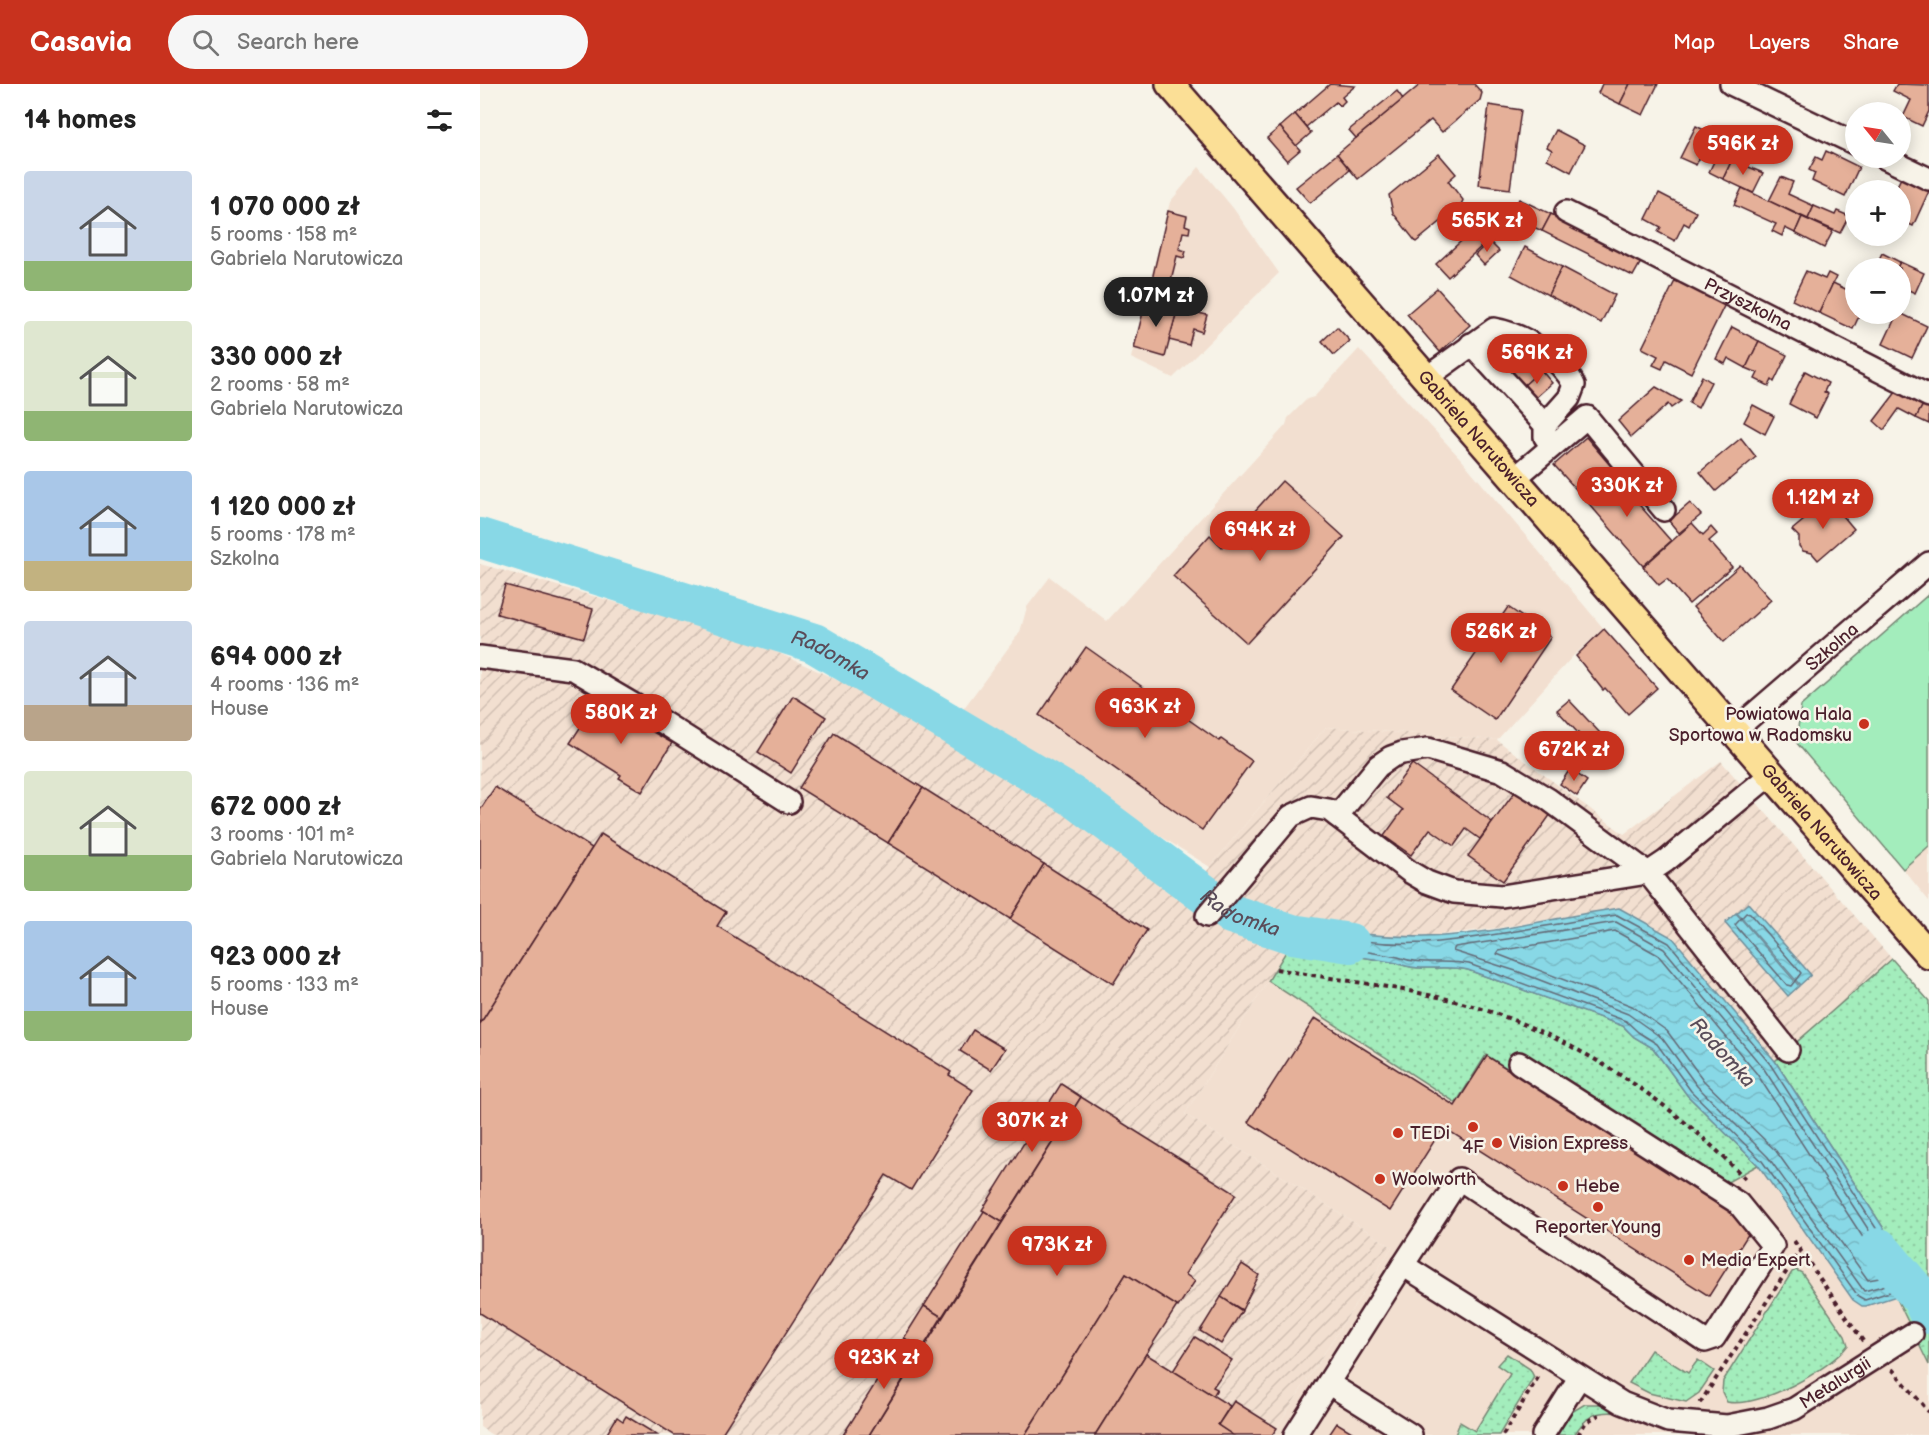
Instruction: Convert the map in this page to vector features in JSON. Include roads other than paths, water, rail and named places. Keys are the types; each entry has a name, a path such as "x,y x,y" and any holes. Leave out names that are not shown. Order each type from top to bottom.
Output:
{"main road":[{"name":"Gabriela Narutowicza","path":"1170,84 1426,378 1524,470 1734,731 1929,955"}],"street":[{"path":"1731,84 1845,139"},
{"path":"1907,168 1929,178"},
{"name":"Przyszkolna","path":"1566,212 1929,396"},
{"path":"1426,378 1494,329 1508,332 1552,357 1569,375 1574,385 1569,398 1545,425 1545,437 1524,470"},
{"path":"1471,344 1545,425"},
{"path":"1524,470 1587,417 1664,510"},
{"name":"Szkolna","path":"1734,731 1929,563"},
{"path":"480,657 573,669 648,713 789,802"},
{"path":"1337,816 1378,766 1391,757 1428,749 1511,776 1548,799 1648,873 1788,1050"},
{"path":"1207,916 1228,895 1291,816 1311,807 1322,808 1337,816 1410,872 1427,882 1454,892 1502,896 1648,873 1666,861 1771,774"},
{"path":"1295,1435 1459,1179 1705,1341 1714,1338 1773,1246 1738,1203 1519,1063"},
{"name":"Metalurgii","path":"1403,1265 1579,1378 1622,1403 1668,1421 1727,1426 1768,1418 1794,1408 1912,1334"},
{"path":"1543,1435 1579,1378"},
{"path":"1328,1383 1410,1435"}],"water":[{"path":"1748,903 1811,975 1800,985 1737,913"},
{"path":"1619,908 1673,938 1775,1061 1912,1272 1912,1291 1866,1306 1853,1300 1758,1165 1687,1095 1653,1048 1634,1037 1623,1026 1468,970 1406,966 1290,945 1303,925 1377,935 1447,936 1496,930"},
{"path":"1736,913 1799,986 1788,996 1725,923"}],"waterway":[{"name":"Radomka","path":"480,538 814,643 1074,797 1231,914 1292,934 1350,943"},
{"name":"Radomka","path":"1879,1248 1922,1299 1929,1314"}],"place":[{"name":"Powiatowa Hala Sportowa w Radomsku","path":"1864,724"},
{"name":"4F","path":"1473,1127"},
{"name":"TEDi","path":"1398,1133"},
{"name":"Vision Express","path":"1497,1143"},
{"name":"Woolworth","path":"1380,1179"},
{"name":"Hebe","path":"1563,1186"},
{"name":"Reporter Young","path":"1598,1207"},
{"name":"Media Expert","path":"1689,1260"}]}
